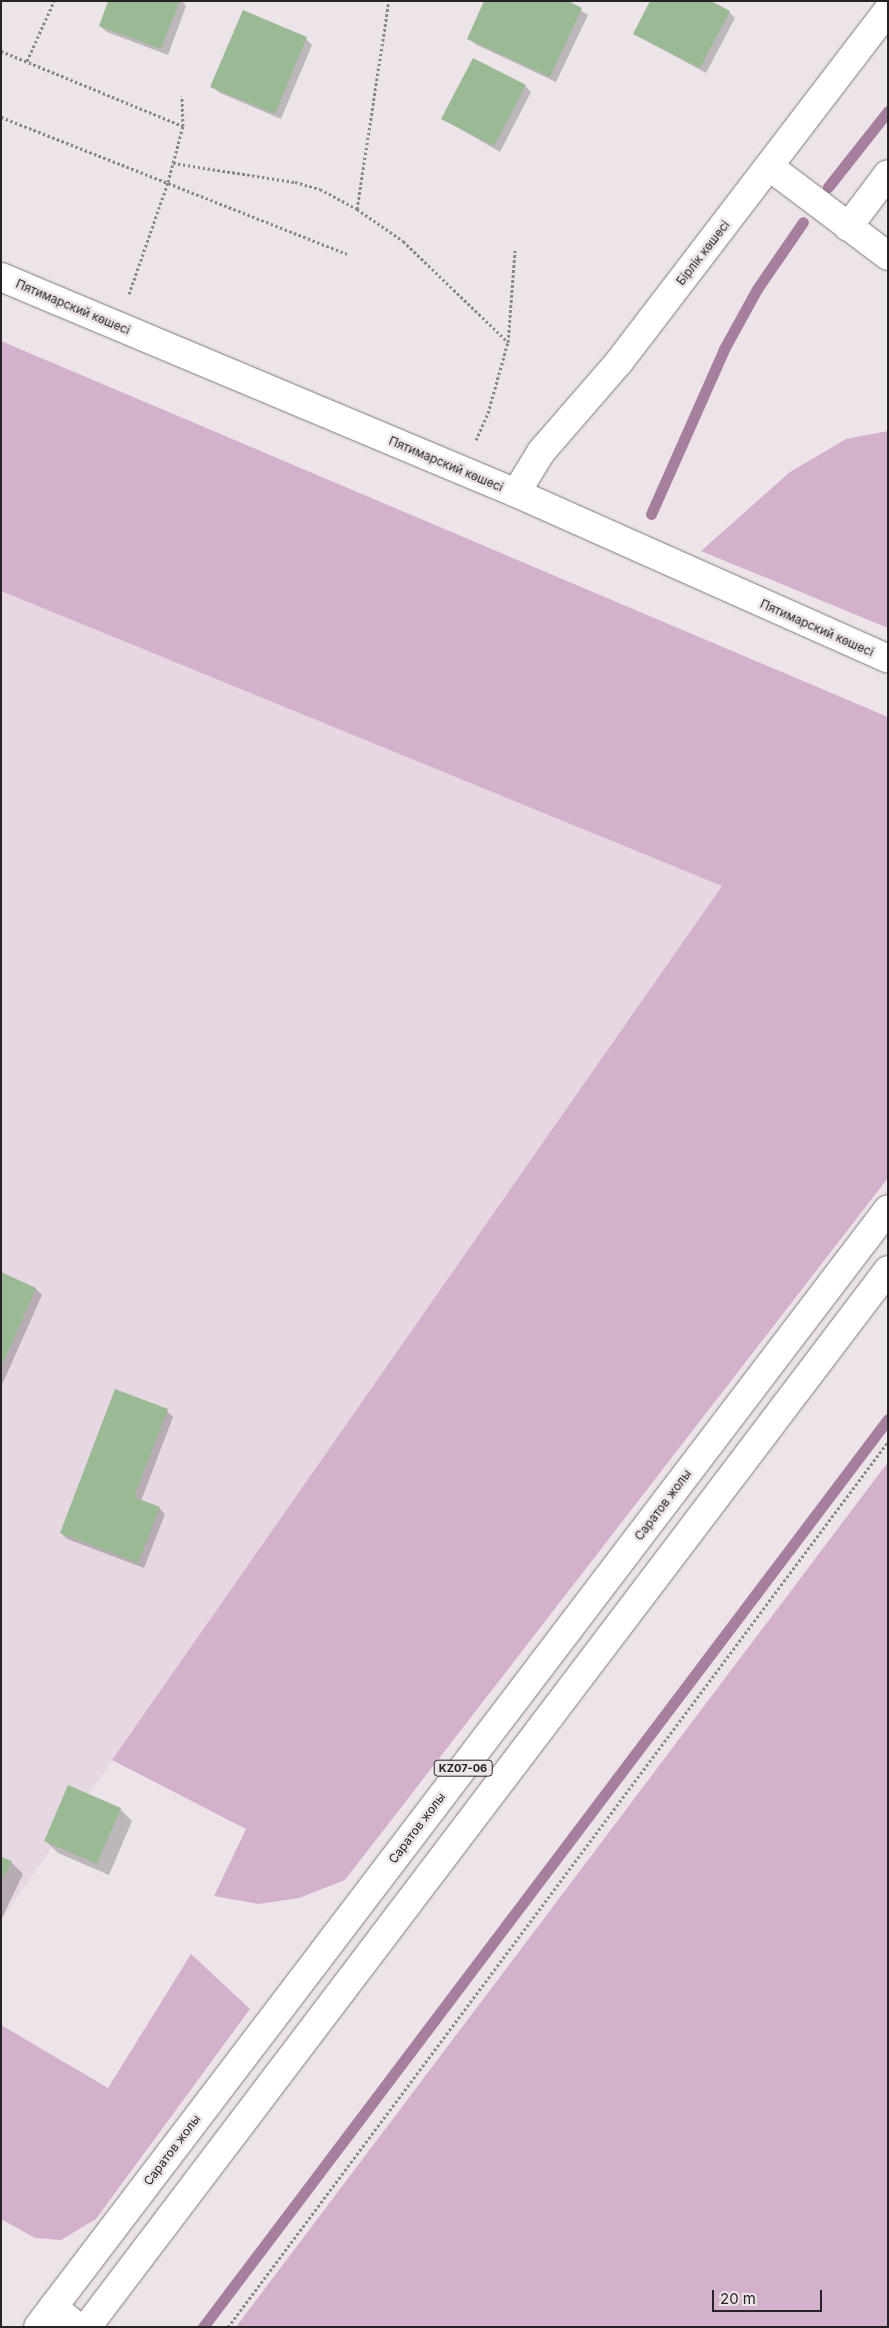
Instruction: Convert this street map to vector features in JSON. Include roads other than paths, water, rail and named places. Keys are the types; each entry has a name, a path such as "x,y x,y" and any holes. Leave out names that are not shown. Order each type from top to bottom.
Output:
{"main road":[{"name":"Бірлік көшесі","path":"516,493 541,452 618,362 770,167 888,10"},
{"path":"770,167 888,256"},
{"path":"848,227 888,174"},
{"name":"Пятимарский көшесі","path":"1,276 516,493 888,660"},
{"name":"Саратов жолы","path":"45,2317 888,1209"},
{"name":"KZ07-06","path":"87,2327 888,1270"},
{"path":"45,2317 78,2327"}],"waterway":[{"path":"828,187 888,111"},
{"path":"651,514 724,349 757,289 803,222"},
{"path":"203,2327 888,1419"}]}
